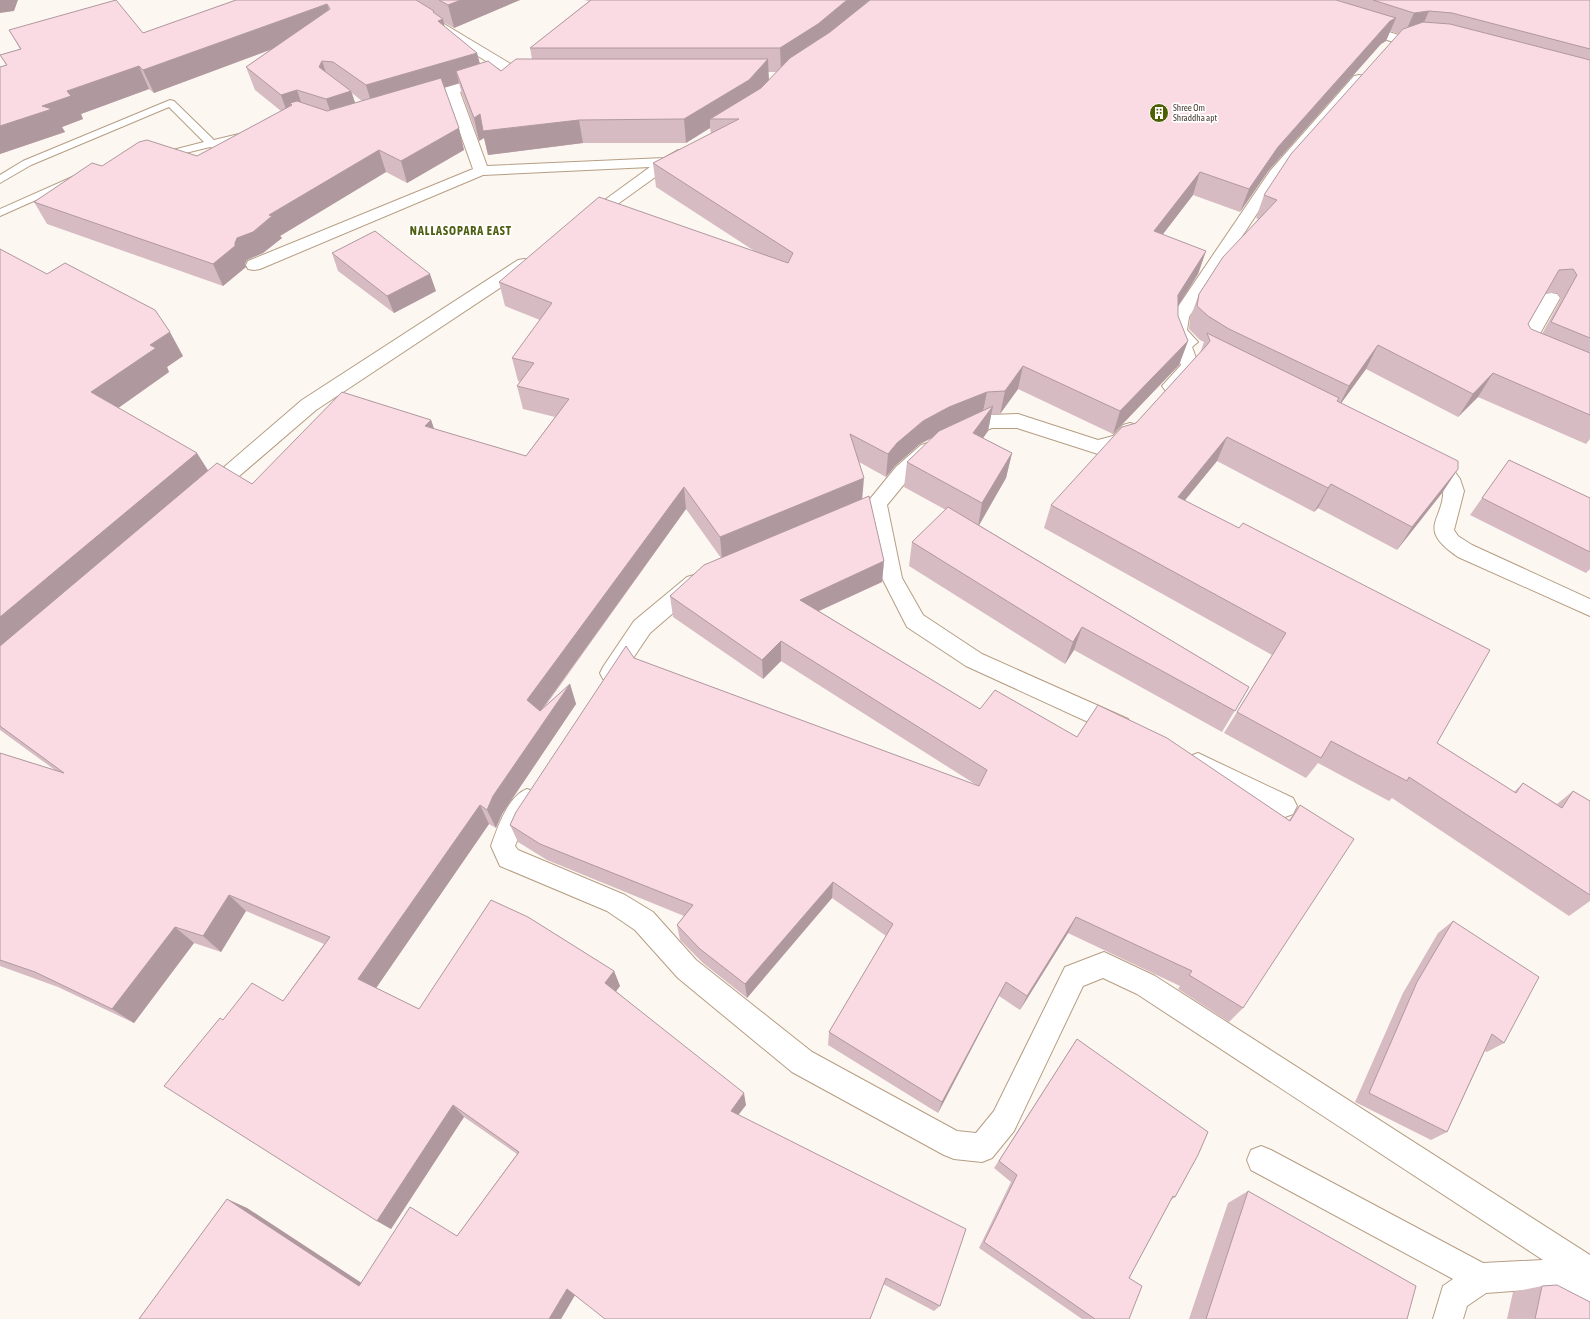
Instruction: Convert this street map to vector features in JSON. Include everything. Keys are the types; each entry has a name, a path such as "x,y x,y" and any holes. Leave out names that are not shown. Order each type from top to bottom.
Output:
{"street":[{"path":"395,0 514,72 408,104"},
{"path":"1349,24 1400,40 1418,38"},
{"path":"824,527 877,504 903,472 928,450 953,437 990,422 1018,421 1098,447 1120,441 1190,366 1178,331 1180,317 1275,174 1387,48 1400,40"},
{"path":"496,77 527,77"},
{"path":"452,90 481,171"},
{"path":"578,226 667,162 692,147"},
{"path":"254,266 481,171 667,162"},
{"path":"194,504 308,405 417,336 540,253"},
{"path":"1550,360 1523,348 1551,298"},
{"path":"1178,331 1193,345 1203,351"},
{"path":"1413,456 1446,473 1454,482 1455,492 1444,522 1444,532 1449,540 1465,551 1590,608"},
{"path":"877,504 892,578 915,621 974,660 1135,733"},
{"path":"600,690 642,627 698,579 712,573"},
{"path":"1178,754 1285,806"},
{"path":"538,783 512,823 503,846 509,858 616,903 644,921 687,969 802,1062 954,1145 982,1148 1004,1121 1074,976 1104,965 1146,985 1590,1273"},
{"path":"1261,1160 1480,1278 1539,1274 1590,1287"},
{"path":"1448,1319 1454,1297 1480,1278"}],"lane":[{"path":"0,180 27,163 170,103 213,145"},
{"path":"153,158 213,145 251,134"},
{"path":"0,213 87,173"}],"building":[{"path":"116,0 143,33 236,0 416,0 434,11 433,12 443,19 438,21 477,53 366,85 333,62 322,61 319,67 351,91 326,99 297,90 281,95 246,67 330,9 327,4 143,70 139,66 67,91 71,96 42,106 52,109 0,126 0,67 7,65 0,55 21,49 9,30"},
{"path":"439,0 461,0 448,5"},
{"path":"591,0 847,0 818,24 780,48 530,48"},
{"path":"870,0 1336,0 1396,18 1390,21 1278,147 1249,189 1200,172 1154,231 1206,251 1178,295 1178,316 1188,341 1120,411 1023,366 1005,391 987,392 949,407 923,421 897,443 888,454 850,434 864,478 720,537 684,487 527,700 540,711 570,684 493,796 487,810 480,805 358,979 419,1009 491,900 528,917 614,971 605,983 744,1093 731,1111 966,1229 940,1306 886,1278 870,1319 605,1319 567,1289 549,1319 139,1319 227,1199 359,1286 410,1207 457,1236 519,1152 453,1105 377,1221 164,1086 220,1018 223,1020 252,983 283,1001 330,937 229,895 203,936 175,927 112,1009 35,972 0,960 0,753 64,773 0,726 0,646 217,463 252,484 342,392 431,420 425,426 526,456 569,399 517,386 534,363 512,358 552,303 499,282 599,197 788,263 793,253 653,163 739,119 710,119 761,88 790,58 830,32"},
{"path":"1373,0 1590,0 1590,49 1452,13 1429,11 1414,13"},
{"path":"1423,22 1450,24 1590,60 1590,338 1551,322 1577,275 1573,269 1559,270 1528,324 1531,329 1590,353 1590,415 1493,373 1473,394 1378,345 1349,386 1229,329 1208,316 1197,306 1199,294 1223,257 1277,200 1264,195 1291,154 1403,29"},
{"path":"516,59 768,59 749,80 684,119 579,120 483,131 480,114 474,118 456,71 488,61 501,71"},
{"path":"441,78 459,128 401,161 379,150 269,215 272,216 253,232 237,238 235,246 213,264 34,202 92,163 102,166 139,142 147,140 197,156 292,105 290,103 297,101 327,111"},
{"path":"375,231 430,274 387,296 332,253"},
{"path":"0,249 47,274 65,263 155,310 170,332 150,345 156,348 91,392 197,453 0,617"},
{"path":"1207,333 1339,398 1337,401 1458,461 1458,469 1412,527 1331,484 1328,488 1227,437 1178,497 1239,528 1243,523 1490,650 1437,743 1516,793 1523,783 1562,808 1573,791 1590,801 1590,895 1409,777 1407,781 1331,741 1321,758 1237,712 1286,633 1051,505 1122,427 1136,423 1206,346 1210,341"},
{"path":"993,406 973,433 1012,453 982,503 907,462 939,431"},
{"path":"1509,460 1590,498 1590,552 1482,498"},
{"path":"869,496 884,561 800,600 980,709 995,690 1077,737 1098,705 1167,738 1290,821 1300,805 1354,839 1243,1008 1189,975 1192,971 1076,917 1027,996 1006,982 942,1102 829,1032 893,924 833,882 745,984 700,949 677,925 693,905 540,844 510,825 516,812 626,646 634,658 979,786 987,770 781,641 762,660 670,596 704,565"},
{"path":"948,507 1249,687 1235,711 1082,627 1073,642 912,542"},
{"path":"1453,921 1539,977 1504,1043 1492,1034 1447,1132 1369,1093 1417,982"},
{"path":"1077,1039 1208,1132 1198,1155 1175,1197 1173,1196 1129,1278 1142,1286 1129,1319 1095,1319 984,1242 1017,1175 999,1161"},
{"path":"1248,1191 1416,1286 1407,1319 1206,1319"},
{"path":"1557,1285 1590,1302 1590,1319 1535,1319 1542,1286"}],"place":[{"name":"Shree Om Shraddha apt","path":"1159,113"}],"district":[{"name":"NALLASOPARA EAST","path":"461,231"}]}
